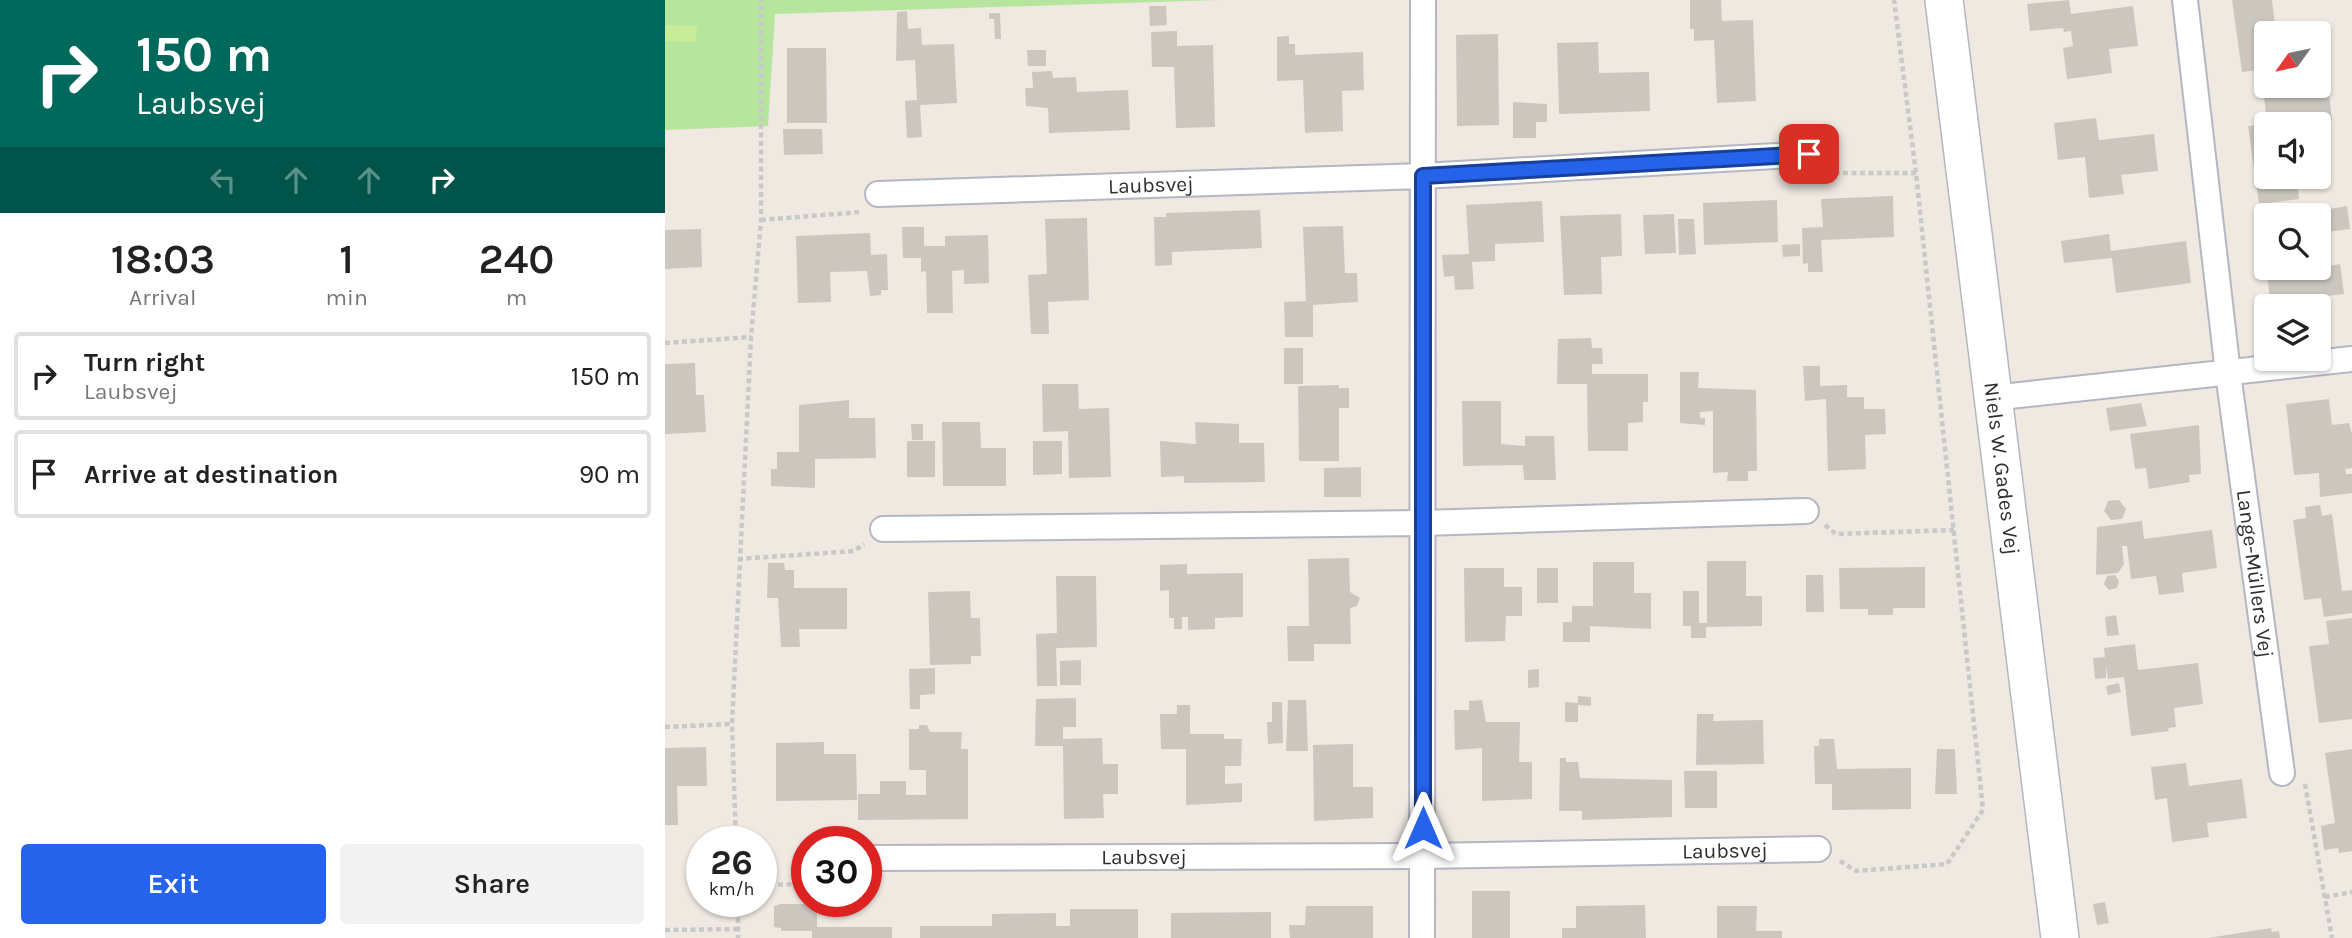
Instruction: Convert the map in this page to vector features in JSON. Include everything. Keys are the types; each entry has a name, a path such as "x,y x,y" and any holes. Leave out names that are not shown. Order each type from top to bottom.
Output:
{"street":[{"path":"1422,938 1423,0"},
{"name":"Niels W. Gades Vej","path":"1944,0 2060,938"},
{"name":"Lange-Müllers Vej","path":"2185,0 2228,373 2282,773"},
{"name":"Laubsvej","path":"878,194 1423,176 1809,154"},
{"path":"1992,398 2352,359"},
{"path":"883,530 1423,523 1806,510"},
{"name":"Laubsvej","path":"882,858 1423,856 1818,849"}],"path":[{"path":"735,826 732,724 751,337 761,220 761,0"},
{"path":"1818,849 1856,871 1947,864 1983,810 1916,173 1893,0"},
{"path":"1809,154 1831,173 1916,173"},
{"path":"761,220 859,214 878,194"},
{"path":"665,343 751,337"},
{"path":"1806,510 1836,534 1954,530"},
{"path":"739,559 854,551 883,530"},
{"path":"665,727 732,724"},
{"path":"2282,773 2306,785 2332,938"},
{"path":"2325,897 2352,892"},
{"path":"738,938 739,917"},
{"path":"665,930 739,929"}],"green space":[{"path":"665,0 1219,0 775,14 768,126 665,130"},
{"path":"665,25 697,26 696,42 665,41"}],"building":[{"path":"1690,0 1721,0 1722,21 1753,20 1756,101 1717,103 1714,40 1694,41 1694,29 1690,29"},
{"path":"2069,0 2071,14 2133,6 2138,46 2109,49 2112,73 2067,79 2063,48 2073,46 2071,31 2064,32 2063,28 2030,31 2027,4"},
{"path":"2232,0 2272,0 2275,21 2254,21 2254,70 2242,72"},
{"path":"1149,6 1166,6 1167,25 1150,26"},
{"path":"907,11 908,29 921,28 922,45 954,44 957,103 920,105 922,137 907,138 905,101 917,100 915,60 896,61 897,12"},
{"path":"989,13 1000,13 1001,39 995,39 994,19 989,19"},
{"path":"1177,31 1177,46 1213,45 1215,127 1176,128 1174,67 1152,67 1151,32"},
{"path":"1498,34 1499,125 1457,126 1456,35"},
{"path":"1289,36 1289,44 1295,44 1295,55 1363,52 1364,90 1342,91 1343,131 1305,133 1303,80 1277,81 1277,37"},
{"path":"1598,42 1599,73 1649,72 1650,111 1559,114 1557,43"},
{"path":"787,48 826,48 827,123 787,123"},
{"path":"1027,50 1046,50 1046,66 1028,66"},
{"path":"1052,71 1053,78 1076,77 1077,92 1128,90 1130,130 1049,133 1048,108 1026,106 1025,88 1033,88 1032,72"},
{"path":"2264,98 2329,98 2332,120 2331,112 2266,112"},
{"path":"1513,102 1547,104 1547,122 1536,122 1536,138 1513,138"},
{"path":"2096,118 2099,140 2154,134 2158,171 2121,175 2124,194 2089,198 2085,157 2058,160 2054,123"},
{"path":"2254,125 2254,169 2248,126"},
{"path":"783,129 822,129 823,154 784,155"},
{"path":"2257,189 2298,189 2299,199 2259,203"},
{"path":"1893,196 1894,237 1821,240 1823,272 1808,272 1808,263 1803,264 1802,228 1823,227 1821,199"},
{"path":"1777,200 1778,242 1704,245 1703,203"},
{"path":"1542,201 1544,242 1495,244 1495,261 1472,262 1474,289 1455,290 1454,276 1444,277 1442,255 1469,254 1466,205"},
{"path":"2347,206 2350,229 2331,231 2331,209"},
{"path":"1260,210 1262,248 1172,252 1172,265 1155,266 1154,217 1166,217 1166,213"},
{"path":"1621,214 1622,256 1601,257 1602,294 1564,295 1560,216"},
{"path":"1674,214 1676,253 1645,254 1643,215"},
{"path":"1087,218 1089,300 1048,302 1049,334 1031,334 1028,275 1047,274 1045,219"},
{"path":"1678,219 1694,219 1696,254 1679,255"},
{"path":"1343,226 1345,273 1357,273 1358,302 1313,305 1313,337 1285,337 1284,302 1306,301 1303,227"},
{"path":"902,227 924,227 924,246 945,246 945,236 988,235 989,283 964,284 964,270 952,271 953,313 927,313 926,271 921,272 921,258 903,258"},
{"path":"701,229 702,267 665,269 665,230"},
{"path":"870,233 871,255 887,254 888,290 881,290 881,295 870,296 867,271 830,272 831,302 798,303 796,236"},
{"path":"2109,234 2111,251 2186,241 2191,283 2116,293 2112,258 2064,263 2061,241"},
{"path":"1800,244 1800,256 1783,257 1782,245"},
{"path":"2340,264 2344,294 2269,294 2268,280 2331,280 2331,266"},
{"path":"1591,338 1592,348 1602,348 1603,364 1592,364 1592,374 1648,374 1648,402 1643,402 1643,422 1628,423 1628,451 1588,451 1587,384 1557,384 1558,339"},
{"path":"1284,348 1303,348 1303,384 1284,384"},
{"path":"695,363 696,395 704,395 706,432 665,434 665,364"},
{"path":"1803,366 1820,366 1820,386 1847,385 1847,397 1864,397 1864,409 1885,409 1886,434 1865,435 1866,469 1828,471 1826,399 1805,401"},
{"path":"1680,372 1699,372 1698,388 1756,390 1757,471 1748,471 1748,481 1727,481 1728,472 1713,473 1713,411 1700,412 1700,418 1705,418 1705,425 1680,423"},
{"path":"1042,384 1078,384 1079,409 1109,408 1111,477 1069,478 1068,431 1043,432"},
{"path":"1339,385 1339,388 1349,388 1349,408 1339,408 1339,461 1299,461 1298,386"},
{"path":"2329,399 2332,425 2349,423 2352,434 2352,468 2345,469 2346,474 2352,474 2352,493 2320,497 2319,473 2294,475 2286,404"},
{"path":"849,400 849,418 875,418 876,458 815,459 815,488 771,486 771,469 777,469 777,452 799,452 799,405"},
{"path":"1462,401 1501,401 1501,444 1525,446 1525,436 1554,436 1556,480 1524,480 1523,465 1463,466"},
{"path":"2141,403 2147,426 2110,431 2106,408"},
{"path":"942,422 980,422 981,448 1006,448 1006,486 943,486"},
{"path":"1195,422 1239,424 1239,443 1264,443 1265,482 1184,483 1184,476 1161,477 1160,441 1196,444"},
{"path":"911,424 923,424 923,440 912,440"},
{"path":"2199,425 2201,474 2189,475 2190,482 2149,489 2146,468 2135,469 2130,434"},
{"path":"907,441 935,441 935,477 907,477"},
{"path":"1033,441 1062,441 1062,474 1033,475"},
{"path":"1361,467 1361,497 1324,497 1324,468"},
{"path":"2119,500 2126,509 2122,519 2111,520 2104,511 2108,501"},
{"path":"2320,505 2322,516 2332,514 2342,591 2352,590 2352,613 2324,617 2321,598 2304,600 2293,520 2306,518 2305,507"},
{"path":"2142,521 2144,539 2212,530 2217,568 2182,573 2184,592 2159,595 2156,576 2131,579 2127,546 2122,546 2124,564 2118,573 2096,575 2097,527"},
{"path":"1349,558 1350,592 1360,598 1357,606 1350,608 1351,644 1314,644 1314,661 1288,661 1287,626 1309,626 1308,559"},
{"path":"1707,561 1746,561 1746,596 1762,596 1762,626 1706,627 1706,638 1691,638 1691,626 1683,626 1683,591 1699,591 1699,623 1707,623"},
{"path":"1593,562 1634,562 1634,593 1651,593 1651,629 1590,626 1590,642 1563,642 1563,622 1572,622 1572,606 1593,606"},
{"path":"768,563 784,563 785,570 794,570 794,588 847,588 847,629 799,629 800,647 781,647 778,598 767,598"},
{"path":"1187,564 1187,574 1243,573 1243,617 1215,618 1215,629 1188,630 1188,617 1182,617 1182,629 1174,629 1174,618 1169,618 1169,590 1160,591 1160,565"},
{"path":"1925,567 1925,608 1893,608 1893,615 1868,615 1868,609 1840,609 1839,568"},
{"path":"1464,568 1504,568 1504,587 1522,587 1522,616 1506,616 1505,641 1465,642"},
{"path":"1537,568 1558,568 1558,603 1537,603"},
{"path":"1806,575 1823,575 1824,612 1806,612"},
{"path":"2115,575 2119,581 2117,588 2109,590 2104,584 2107,576"},
{"path":"1056,576 1096,576 1097,647 1056,648 1057,686 1037,686 1036,634 1057,633"},
{"path":"970,591 971,618 980,618 981,656 971,656 971,664 930,665 928,592"},
{"path":"2116,615 2119,635 2107,636 2105,617"},
{"path":"2352,618 2352,719 2319,723 2309,646 2329,644 2326,621"},
{"path":"2135,644 2138,670 2198,663 2203,704 2174,708 2176,727 2168,728 2169,731 2131,736 2124,677 2108,679 2106,666 2106,678 2095,679 2093,658 2105,657 2104,648"},
{"path":"1081,660 1081,685 1060,685 1060,661"},
{"path":"935,668 935,694 920,695 920,709 910,709 909,669"},
{"path":"1539,669 1539,687 1528,688 1528,670"},
{"path":"2119,683 2121,692 2108,695 2106,686"},
{"path":"1578,696 1591,697 1591,706 1578,705 1578,722 1565,722 1565,702 1578,703"},
{"path":"1076,698 1076,727 1063,727 1063,739 1102,738 1103,764 1118,764 1118,794 1103,794 1104,818 1064,819 1063,746 1035,746 1036,699"},
{"path":"1288,700 1306,700 1308,751 1286,751"},
{"path":"1482,700 1486,722 1520,722 1519,762 1532,762 1532,799 1482,801 1482,748 1455,750 1454,710 1469,710 1469,701"},
{"path":"1272,702 1282,702 1283,743 1268,744 1267,722 1272,722"},
{"path":"1177,705 1190,705 1190,734 1224,734 1224,739 1242,739 1241,766 1225,766 1225,784 1242,783 1242,802 1186,805 1186,749 1161,749 1160,714 1177,714"},
{"path":"1697,714 1714,714 1713,721 1763,720 1764,764 1696,765"},
{"path":"919,725 927,725 930,732 962,732 961,749 968,749 968,819 858,820 858,794 880,794 880,781 906,781 906,795 926,795 926,770 909,770 909,729 919,729"},
{"path":"1819,739 1834,739 1837,769 1911,768 1911,809 1832,810 1832,784 1815,784 1814,746 1819,746"},
{"path":"824,742 824,754 856,754 857,800 776,801 776,743"},
{"path":"1353,744 1353,787 1373,787 1373,818 1314,821 1313,745"},
{"path":"706,747 707,786 677,786 678,825 665,825 665,748"},
{"path":"1937,749 1955,749 1957,794 1935,794"},
{"path":"2352,749 2352,851 2339,853 2338,848 2324,850 2321,826 2335,823 2325,753"},
{"path":"1560,758 1566,758 1566,762 1578,762 1580,778 1672,780 1672,817 1582,820 1582,811 1559,811"},
{"path":"2186,763 2189,786 2242,779 2247,818 2207,823 2209,837 2172,842 2167,798 2155,800 2151,767"},
{"path":"1684,771 1717,771 1717,808 1685,808"},
{"path":"1472,891 1510,891 1510,938 1472,938"},
{"path":"2105,902 2109,923 2097,925 2093,904"},
{"path":"791,904 791,917 817,917 817,927 892,927 892,938 812,938 812,931 781,931 781,928 774,927 777,905"},
{"path":"1645,905 1646,938 1562,938 1562,928 1576,928 1576,906"},
{"path":"1306,906 1373,906 1373,938 1290,938 1289,925 1305,925"},
{"path":"1717,906 1757,906 1756,931 1782,931 1782,938 1717,938"},
{"path":"1070,909 1138,909 1138,938 920,938 920,926 992,926 992,914 1056,913 1056,926 1070,926"},
{"path":"1271,912 1271,938 1171,938 1171,913"},
{"path":"2271,928 2272,932 2279,931 2280,938 2208,938"}],"route":[{"path":"1423,828 1423,176 1809,154"}]}
